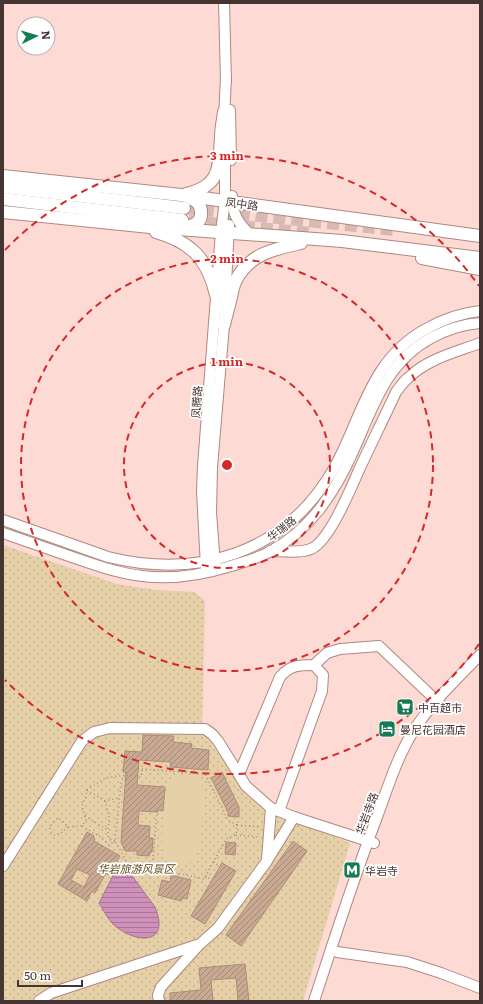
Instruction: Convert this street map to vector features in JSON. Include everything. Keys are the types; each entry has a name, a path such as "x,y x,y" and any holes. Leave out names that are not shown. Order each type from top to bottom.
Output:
{"main road":[{"path":"182,194 199,190 214,178 220,159 224,112"},
{"name":"凤中路","path":"3,176 182,194 209,198 227,204 480,236"},
{"path":"3,187 183,214 3,199"},
{"path":"150,227 190,226 196,224 200,220 201,209 199,204 182,194"},
{"path":"3,212 150,227 342,241 480,258"},
{"path":"132,225 167,236 190,248 204,263 209,272 213,281 216,295"},
{"path":"224,325 234,284 241,272 250,262 265,253 282,247 314,240"},
{"path":"342,241 480,269"}],"street":[{"path":"224,3 226,76 230,113 227,204 233,208 239,223 251,235"},
{"name":"凤腾路","path":"211,572 202,491 216,295 228,222 224,112 226,76"},
{"name":"凤腾路","path":"210,561 212,467 224,325 225,233"},
{"name":"华瑞路","path":"3,520 108,557 144,564 163,565 210,561 243,551 282,530 310,503 333,470 376,378 387,361 401,346 417,334 436,323 454,316 480,312"},
{"name":"华瑞路","path":"3,533 102,567 142,576 180,576 211,572 252,559 270,551 288,539 301,529 318,511 331,493 350,459 384,384 406,355 422,343 440,334 457,327 480,323"},
{"path":"270,551 308,550 323,539 336,518 396,392 401,385 407,378 435,360 480,343"},
{"path":"239,774 280,677 292,667 314,665 327,653 340,649 379,646 439,703"},
{"name":"华岩寺路","path":"314,1001 371,842 403,766 422,730 439,703 480,655"},
{"path":"267,861 270,827 275,809 322,691 323,675 314,665"},
{"name":"华岩寺路","path":"439,703 480,665"},
{"path":"3,866 82,741 94,732 110,728 205,729 218,741 246,786 275,809 294,817 371,842"},
{"path":"159,1001 158,995 161,987 200,944 218,928 267,861 294,817"},
{"name":"华岩寺路","path":"321,1001 371,842"},
{"path":"39,1001 51,993 200,944"},
{"path":"337,952 407,962 480,988"}],"path":[{"path":"138,768 205,774 228,820 237,825 270,827"},
{"path":"86,790 105,778 124,775 141,777 142,769"},
{"path":"115,842 121,783 124,775"},
{"path":"86,790 105,801 119,798"},
{"path":"82,826 86,820 82,806 86,796 86,790"},
{"path":"105,801 109,816 108,836 115,842 127,862 152,868 204,879 226,839 236,835 269,838"},
{"path":"152,868 157,812"},
{"path":"85,816 108,830"},
{"path":"68,827 58,818 52,822 50,828 51,833 54,835 60,834 68,827 82,826 102,838 109,845 115,842"},
{"path":"236,835 237,825"},
{"path":"213,862 220,866"},
{"path":"206,876 212,880"}],"green space":[{"name":"华岩旅游风景区","path":"3,545 117,584 156,590 195,592 205,601 202,730 244,791 263,808 350,843 303,1001 3,1001"},
{"path":"182,775 192,776 198,779 203,787 203,801 200,842 197,855 189,863 182,864 169,861 164,855 162,832 168,786 174,779"}],"shaded area":[{"path":"119,864 127,869 155,907 159,919 159,929 149,938 133,936 115,926 99,903"}],"building":[{"path":"143,735 174,736 173,742 192,744 191,748 209,750 208,770 170,767 171,762 139,760 137,785 165,787 163,811 139,811 138,825 150,826 149,838 153,838 152,852 150,852 149,856 137,855 137,851 125,851 121,842 126,772 123,772 125,751 142,752"},
{"path":"222,772 239,807 239,817 228,816 228,812 211,778"},
{"path":"87,832 94,836 94,841 120,856 109,875 106,873 95,893 92,891 87,901 58,884","holes":["77,869 90,875 84,887 71,880"]},
{"path":"293,841 307,851 241,946 226,935"},
{"path":"226,842 236,843 235,855 225,854"},
{"path":"222,863 236,871 205,924 191,916"},
{"path":"171,875 191,880 187,899 182,898 181,901 158,895 162,880 170,882"},
{"path":"245,964 249,1001 238,1001 236,978 211,980 213,1001 170,1001 170,993 201,990 199,968"}],"tunnel":[{"path":"184,208 393,230"},
{"path":"189,221 310,233"}],"place":[{"name":"中百超市","path":"405,707"},
{"name":"曼尼花园酒店","path":"387,729"},
{"name":"华岩寺","path":"352,870"}]}
